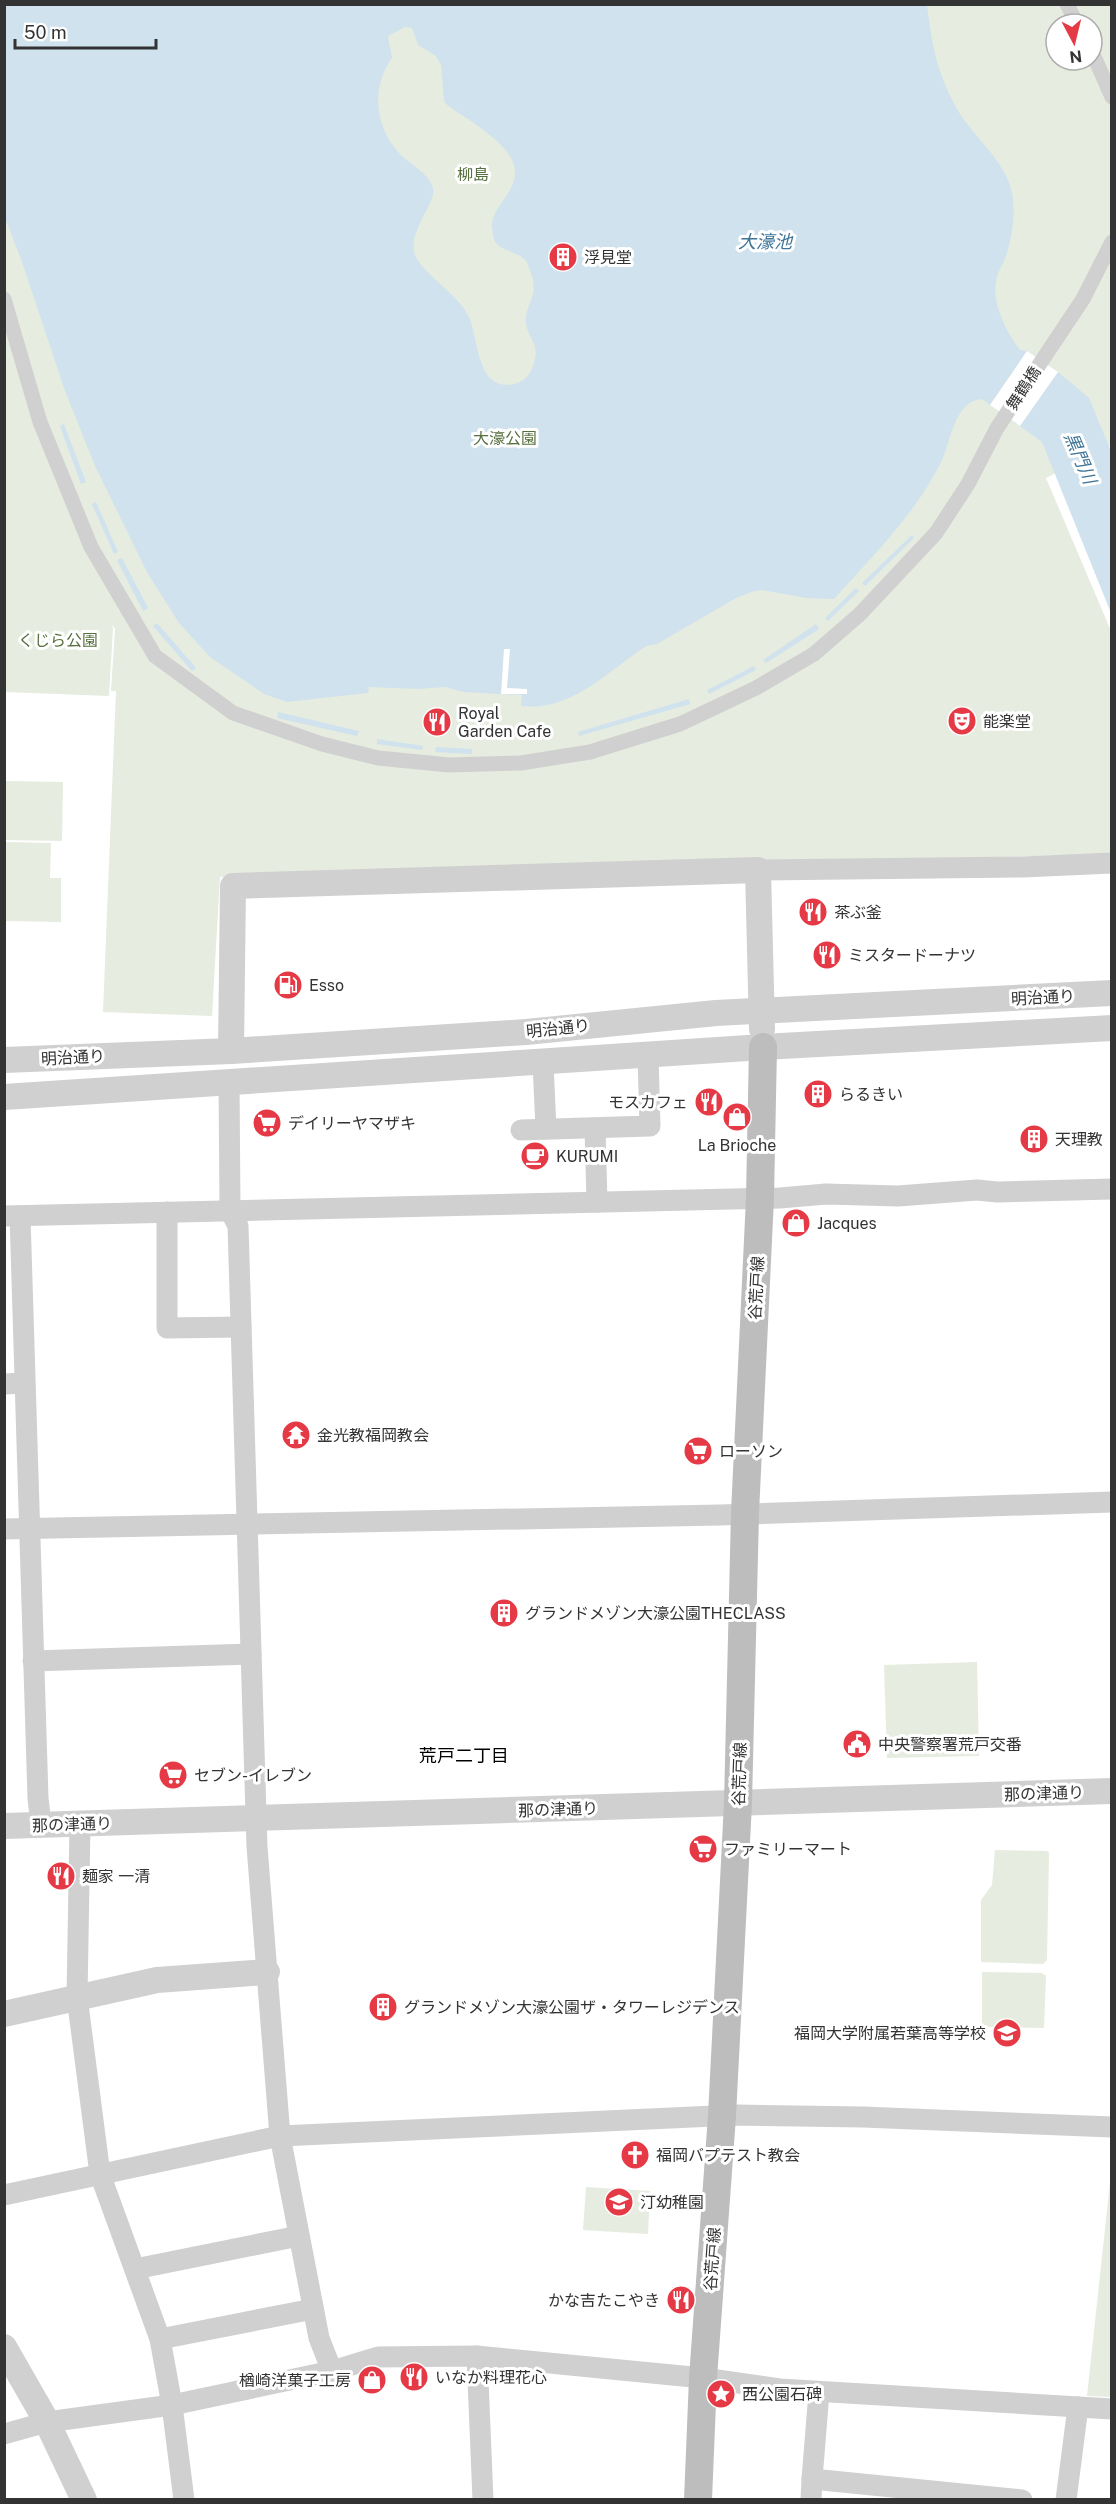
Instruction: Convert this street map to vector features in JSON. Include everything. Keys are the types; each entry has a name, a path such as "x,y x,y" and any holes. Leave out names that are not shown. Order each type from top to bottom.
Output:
{"main road":[{"name":"谷荒戸線","path":"698,2499 703,2378 722,2116 738,1803 745,1513 760,1198 763,1047"}],"street":[{"path":"1101,72 1112,97"},
{"name":"舞鶴橋","path":"4,299 40,422 91,547 155,656 233,713 285,732 378,758 449,765 521,763 590,752 680,723 756,688 814,654 860,614 936,533 968,484 1005,415 1083,299 1112,242"},
{"path":"231,1051 233,886 758,870 1023,867 1112,863"},
{"path":"758,870 763,1047"},
{"name":"明治通り","path":"4,1060 231,1051 526,1032 618,1021 762,1011 1112,993"},
{"name":"明治通り","path":"4,1097 763,1047 1112,1028"},
{"path":"521,1130 650,1125 648,1056"},
{"path":"543,1063 546,1129"},
{"path":"229,1081 230,1210 237,1226 256,1819 280,2136 319,2338 332,2371"},
{"path":"596,1128 597,1202"},
{"path":"41,1825 38,1798 28,1528 14,1383 12,1216 760,1198 826,1194 898,1196 977,1190 997,1192 1112,1189"},
{"path":"167,1212 167,1328 241,1327"},
{"path":"4,1529 708,1515 1112,1502"},
{"path":"33,1660 251,1654"},
{"name":"那の津通り","path":"4,1826 1112,1791"},
{"path":"80,1824 76,1997 100,2174 160,2339 172,2405 184,2499"},
{"path":"4,2014 157,1980 267,1972"},
{"path":"4,2195 280,2136 722,2116 863,2117 1112,2127"},
{"path":"135,2269 299,2236"},
{"path":"160,2339 314,2309"},
{"path":"4,2347 47,2422 84,2499"},
{"path":"477,2356 483,2499"},
{"path":"4,2434 47,2422 172,2405 332,2371 378,2357 477,2356 703,2378 780,2389 1112,2409"},
{"path":"819,2391 812,2489 1022,2499"},
{"path":"1066,2499 1078,2407"}],"green space":[{"name":"大濠公園","path":"5,5 1111,5 1111,445 1046,478 1111,631 1111,854 220,877 212,1016 103,1012 116,691 111,691 115,629 112,624 109,696 5,692"},
{"path":"5,781 63,782 62,841 5,840"},
{"path":"5,842 51,843 50,878 61,878 61,922 5,921"},
{"path":"977,1662 979,1756 887,1758 884,1665"},
{"path":"995,1850 1047,1851 1049,1853 1047,1960 1043,1964 981,1962 981,1900 992,1885"},
{"path":"982,1972 1042,1973 1046,1976 1044,2028 982,2027"},
{"path":"1111,2173 1112,2397 1087,2396"},
{"path":"586,2187 650,2191 648,2234 583,2230"}],"water":[{"name":"大濠池","path":"5,5 927,5 936,58 950,96 964,119 1003,170 1012,193 1014,209 1012,233 996,282 998,309 1020,350 1027,351 1058,372 1089,398 1111,451 1111,613 1042,442 982,399 973,401 960,414 951,432 942,460 907,516 834,599 754,591 736,598 657,644 646,646 572,697 539,706 521,706 522,695 464,692 445,687 418,689 369,687 368,693 287,702 264,694 210,657 179,623 148,574 95,466 64,388 5,218","holes":["405,27 412,28 418,45 436,56 441,65 444,101 500,145 507,152 515,169 515,178 495,214 492,225 497,245 525,260 533,280 533,295 526,320 536,354 532,369 524,380 518,383 502,384 492,380 481,362 469,317 464,308 423,267 414,252 415,235 431,201 433,188 428,178 393,146 381,121 378,95 380,82 392,58 388,36"]},
{"path":"64,424 86,482 81,484 60,426"},
{"path":"96,502 118,552 114,554 92,504"},
{"path":"912,535 914,538 865,586 862,583"},
{"path":"122,558 148,608 143,611 117,560"},
{"path":"856,588 859,591 828,621 825,618"},
{"path":"157,623 196,668 192,671 153,626"},
{"path":"816,624 819,629 766,663 763,660"},
{"path":"754,666 756,670 709,694 707,690"},
{"path":"689,699 690,704 579,736 578,732"},
{"path":"278,712 359,731 357,736 277,718"},
{"path":"377,739 423,746 422,750 377,744"},
{"path":"436,747 472,749 472,754 435,752"}],"pier":[{"path":"1027,351 1058,372 1020,426 990,405"},
{"path":"504,649 510,649 507,688 527,689 527,694 501,694"}],"place":[{"name":"浮見堂","path":"563,257"},
{"name":"能楽堂","path":"962,721"},
{"name":"Royal Garden Cafe","path":"437,722"},
{"name":"茶ぶ釜","path":"813,912"},
{"name":"ミスタードーナツ","path":"827,955"},
{"name":"Esso","path":"288,985"},
{"name":"らるきい","path":"818,1094"},
{"name":"モスカフェ","path":"709,1102"},
{"name":"La Brioche","path":"737,1117"},
{"name":"デイリーヤマザキ","path":"267,1123"},
{"name":"天理教","path":"1034,1139"},
{"name":"KURUMI","path":"535,1156"},
{"name":"Jacques","path":"796,1223"},
{"name":"金光教福岡教会","path":"296,1435"},
{"name":"ローソン","path":"698,1451"},
{"name":"グランドメゾン大濠公園THECLASS","path":"504,1613"},
{"name":"中央警察署荒戸交番","path":"857,1744"},
{"name":"セブン-イレブン","path":"173,1775"},
{"name":"ファミリーマート","path":"703,1849"},
{"name":"麺家 一清","path":"61,1876"},
{"name":"グランドメゾン大濠公園ザ・タワーレジデンス","path":"383,2007"},
{"name":"福岡大学附属若葉高等学校","path":"1007,2033"},
{"name":"福岡バプテスト教会","path":"635,2155"},
{"name":"汀幼稚園","path":"619,2202"},
{"name":"かな吉たこやき","path":"681,2300"},
{"name":"いなか料理花心","path":"414,2377"},
{"name":"楢崎洋菓子工房","path":"372,2380"},
{"name":"西公園石碑","path":"721,2394"}],"district":[{"name":"荒戸二丁目","path":"464,1756"}],"park label":[{"name":"柳島","path":"473,174"},
{"name":"くじら公園","path":"58,640"}],"water label":[{"name":"黒門川","path":"1080,458"}]}
